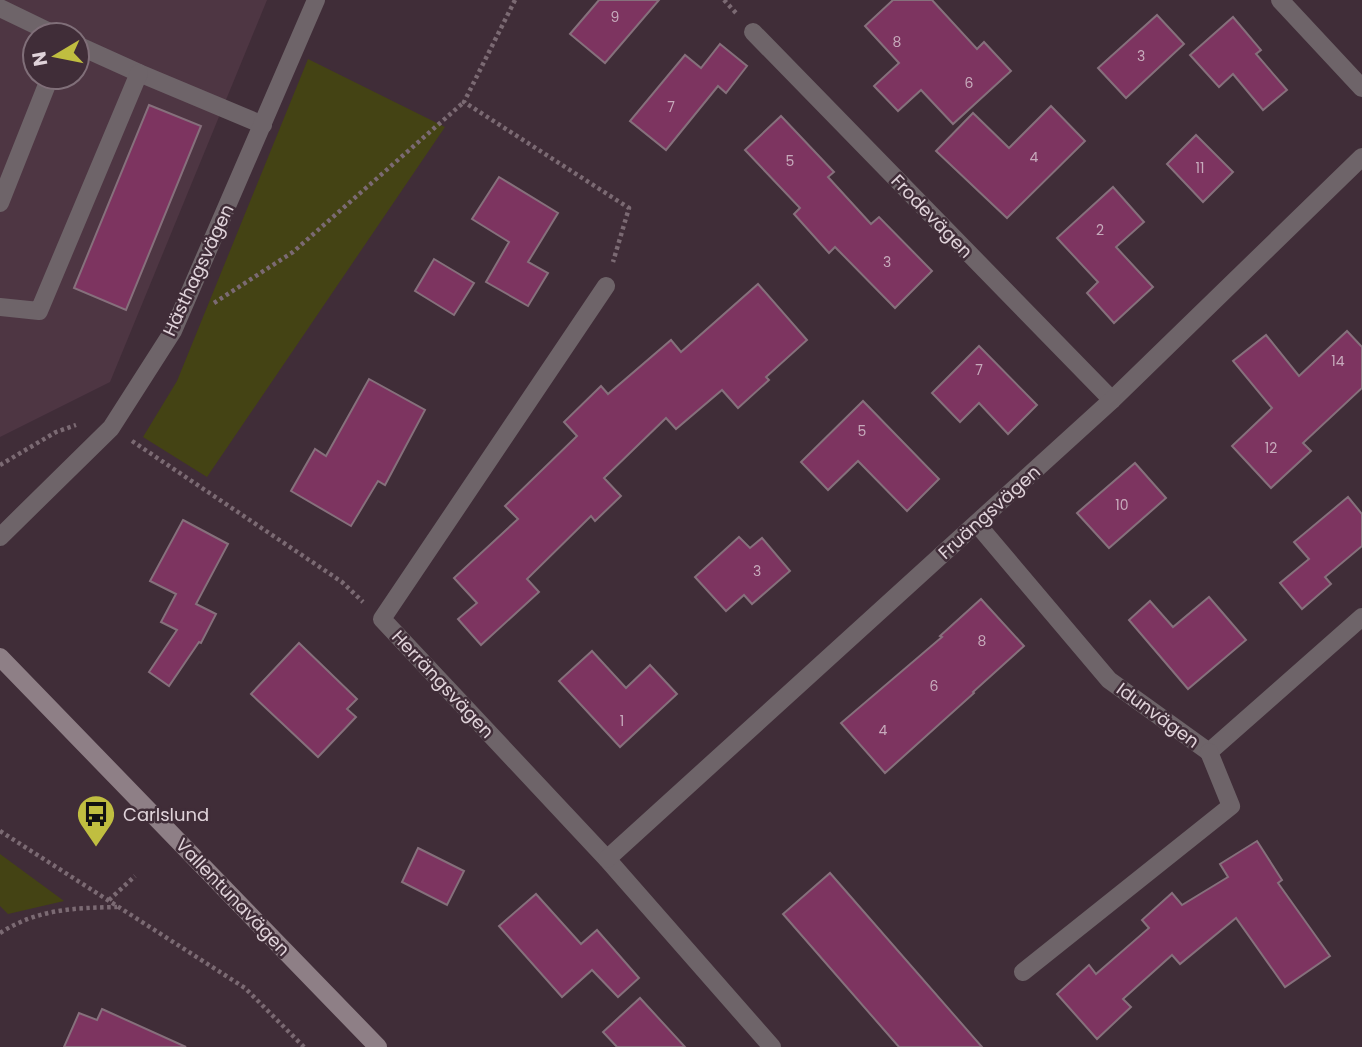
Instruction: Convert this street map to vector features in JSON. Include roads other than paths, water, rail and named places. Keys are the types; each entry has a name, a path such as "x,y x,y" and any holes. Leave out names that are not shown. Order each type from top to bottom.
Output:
{"main road":[{"name":"Vallentunavägen","path":"0,657 378,1047"}],"street":[{"name":"Hästhagsvägen","path":"0,537 111,428 173,331 316,0"},
{"path":"1280,0 1362,88"},
{"path":"0,8 27,21"},
{"name":"Frodevägen","path":"752,32 1112,400"},
{"path":"91,51 263,125"},
{"path":"0,307 39,311 139,73"},
{"path":"0,203 44,91"},
{"name":"Fruängsvägen","path":"607,859 1112,400 1362,157"},
{"name":"Herrängsvägen","path":"606,286 382,619 607,859 772,1047"},
{"name":"Idunvägen","path":"976,524 1109,680 1209,751 1362,617"},
{"path":"1023,972 1231,806 1209,751"}],"place":[{"name":"Carlslund","path":"96,848"}]}
